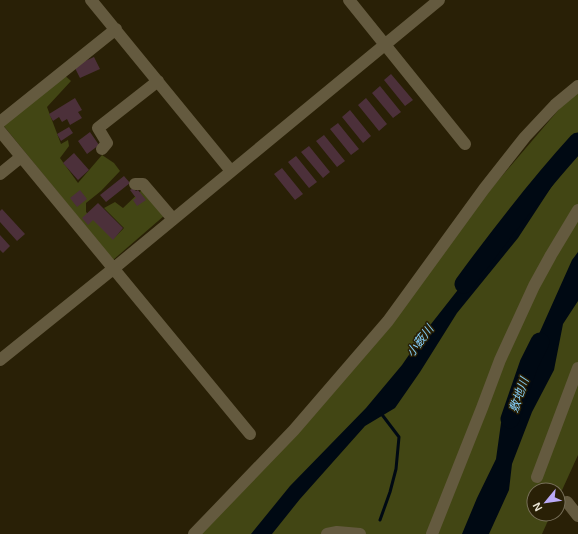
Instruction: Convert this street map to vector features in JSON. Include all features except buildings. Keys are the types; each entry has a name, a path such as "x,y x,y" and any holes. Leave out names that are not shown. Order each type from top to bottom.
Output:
{"street":[{"path":"91,0 231,171"},
{"path":"348,0 466,144"},
{"path":"0,360 113,269 439,0"},
{"path":"0,122 116,29"},
{"path":"102,149 107,143 98,128 158,81"},
{"path":"194,534 299,425 388,321 484,189 525,137 555,105 578,86"},
{"path":"0,131 250,434"},
{"path":"0,174 21,157"},
{"path":"135,184 143,184 173,219"},
{"path":"432,534 500,360 534,286 578,210"},
{"path":"537,477 578,368"},
{"path":"567,502 578,516"},
{"path":"327,534 337,532 360,534"}],"green space":[{"path":"62,73 71,81 47,107 61,144 68,140 69,146 60,158 78,183 102,155 114,163 120,171 101,191 86,203 86,212 113,239 124,228 104,208 115,202 123,208 143,189 165,215 113,260 3,125"},
{"path":"578,87 578,455 566,482 526,482 526,522 547,522 542,534 193,534 312,409 443,245"}],"water":[{"path":"578,137 578,152 558,177 518,238 457,313 420,372 395,408 365,426 300,499 272,534 251,534 290,486 366,408 402,365 424,333"},
{"path":"578,252 578,301 563,324 554,370 532,412 512,464 509,490 489,534 462,534 477,498 496,459 501,423 519,395 534,345 572,260"}],"waterway":[{"name":"小薮川","path":"464,284 519,212 578,142"},
{"name":"敷地川","path":"510,419 529,364 540,342"},
{"path":"380,412 399,437 396,469 380,520"}]}
